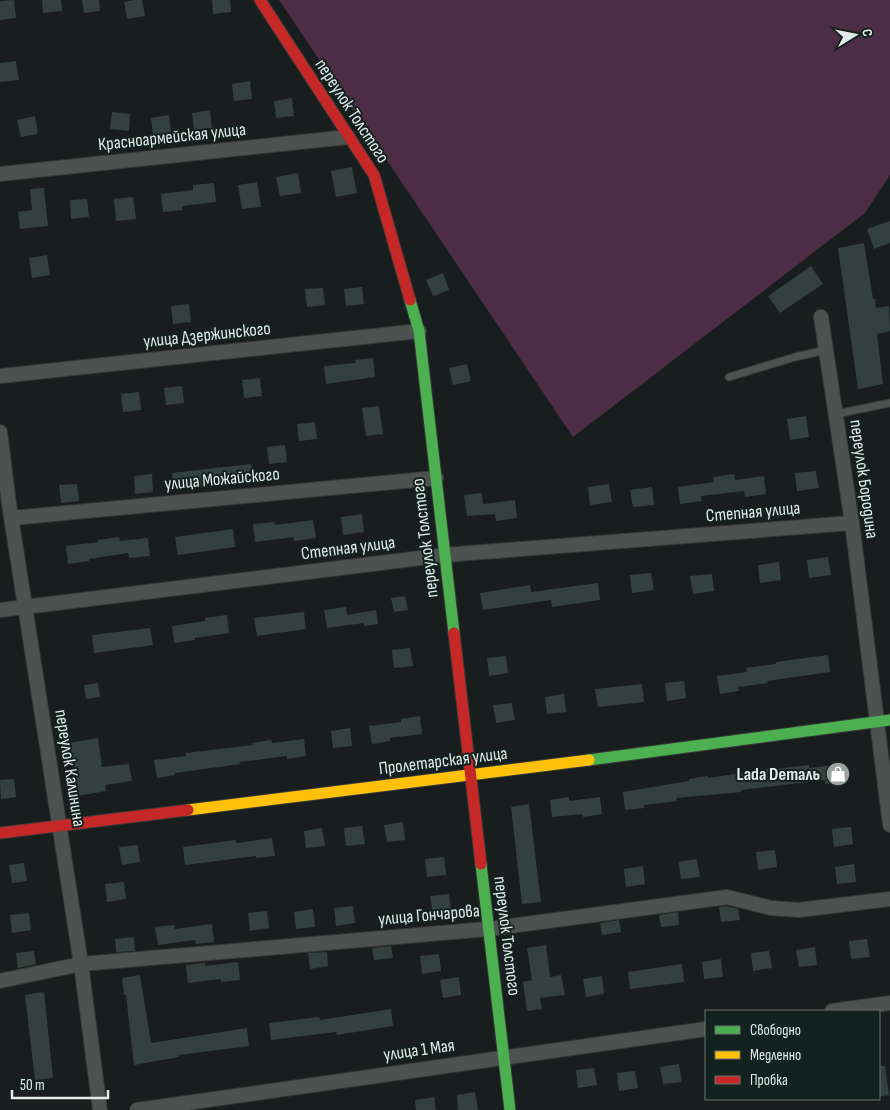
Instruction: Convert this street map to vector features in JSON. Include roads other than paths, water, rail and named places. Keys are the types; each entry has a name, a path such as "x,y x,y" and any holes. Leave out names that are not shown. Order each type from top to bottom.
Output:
{"street":[{"name":"переулок Толстого","path":"260,0 374,175 419,331 510,1110"},
{"name":"Красноармейская улица","path":"0,174 348,137"},
{"name":"переулок Бородина","path":"821,317 884,721 890,825"},
{"name":"улица Дзержинского","path":"0,376 419,331"},
{"name":"переулок Калинина","path":"0,432 7,509 26,608 60,826 81,964 100,1110"},
{"name":"улица Можайского","path":"7,509 436,478"},
{"name":"Степная улица","path":"0,610 445,555 852,522"},
{"name":"Пролетарская улица","path":"0,834 470,776 884,721"},
{"name":"улица Гончарова","path":"0,981 81,964 488,929 727,897 770,908 799,910 890,898"},
{"path":"839,1010 890,1003"},
{"name":"улица 1 Мая","path":"137,1110 705,1029"}],"lane":[{"path":"729,377 795,357 826,350"},
{"path":"836,414 889,402"}],"place":[{"name":"Lada Dеталь","path":"838,774"}]}
